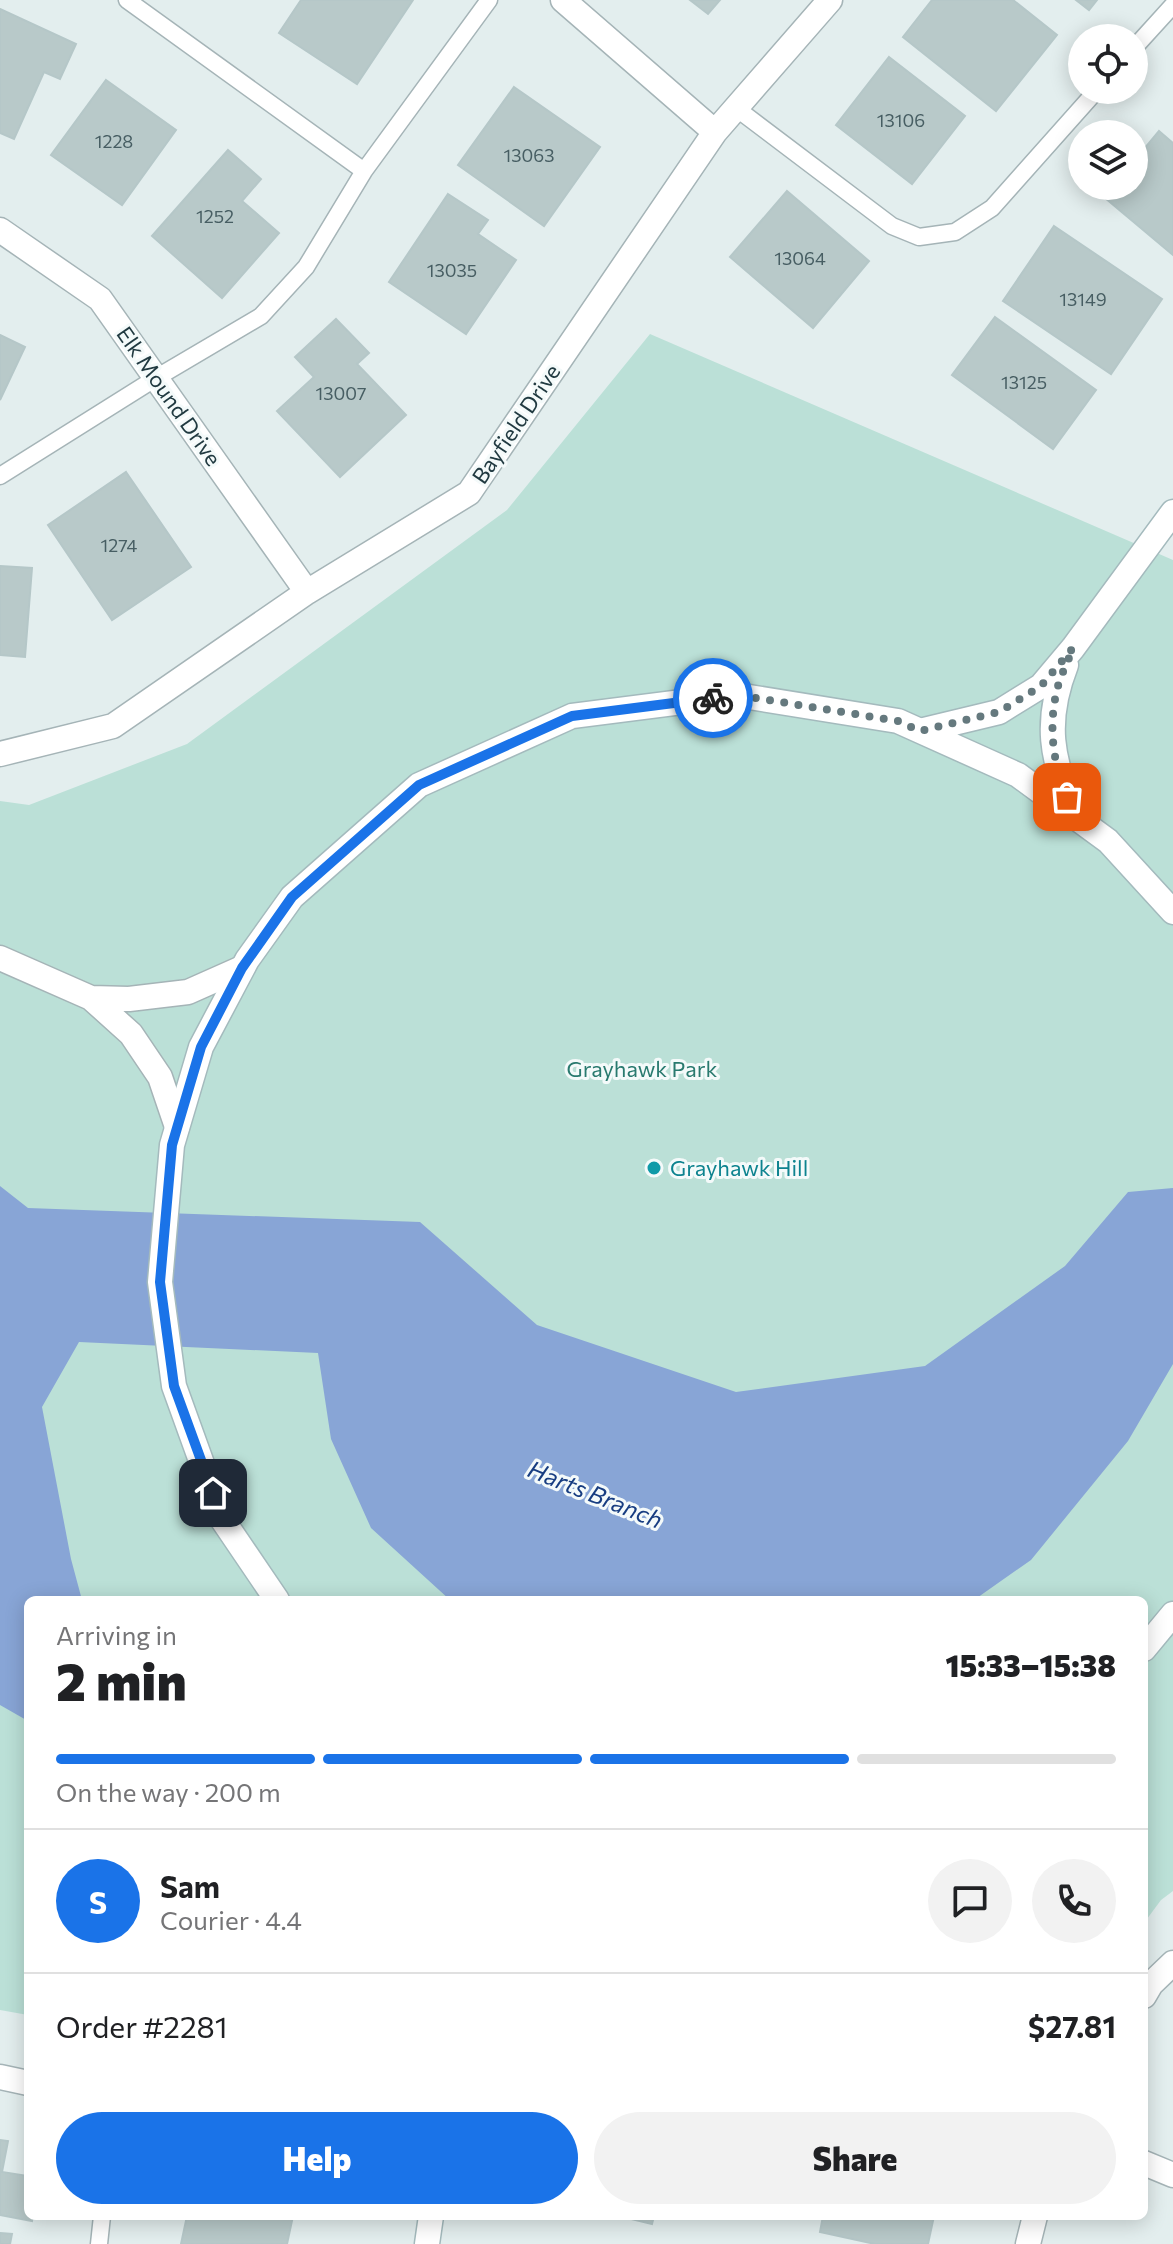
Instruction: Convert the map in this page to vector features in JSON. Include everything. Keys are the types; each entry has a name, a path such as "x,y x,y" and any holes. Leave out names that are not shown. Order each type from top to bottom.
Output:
{"street":[{"path":"563,0 715,132"},
{"name":"Bayfield Drive","path":"0,754 113,726 307,592 469,493 715,132 830,0"},
{"name":"Elk Mound Drive","path":"0,230 100,299 307,592"},
{"path":"920,731 999,712 1041,686 1073,648 1173,512"},
{"path":"1073,648 1057,690 1052,734 1058,777 1076,818"},
{"path":"274,1596 222,1519 174,1386 160,1282 174,1136 201,1047 242,968 292,897 419,785 572,716 737,695 898,721 1018,775 1108,841 1173,912"},
{"path":"0,958 91,998 131,1034 160,1077 174,1136"},
{"path":"91,998 129,999 188,992 242,968"},
{"path":"1148,1644 1173,1614"},
{"path":"1148,1989 1173,1963"},
{"path":"0,2077 24,2082"},
{"path":"1148,2165 1173,2175"},
{"path":"427,2244 430,2220"},
{"path":"1028,2244 1034,2220"}],"lane":[{"path":"127,0 364,171"},
{"path":"0,476 261,316 306,267 364,171 489,0"},
{"path":"1148,33 1173,5"},
{"path":"736,108 892,226 919,237 955,232 992,208 1085,104"},
{"path":"99,2244 102,2220"}],"green space":[{"name":"Grayhawk Park","path":"650,334 1173,560 1173,1891 1161,1900 1148,1918 1148,1596 24,1596 24,2014 0,2010 0,801 29,805 187,744 507,510"}],"water":[{"name":"Harts Branch","path":"0,1186 28,1208 420,1222 537,1325 736,1392 925,1366 1065,1266 1128,1192 1173,1188 1173,1364 1128,1441 1031,1560 980,1596 446,1596 371,1528 331,1439 318,1353 79,1342 42,1407 81,1596 24,1596 24,1719 0,1705"}],"building":[{"path":"301,0 413,0 357,84 279,33"},
{"path":"690,0 720,0 708,14"},
{"path":"932,0 1013,0 1057,35 996,111 903,37"},
{"path":"1076,0 1097,0 1089,10"},
{"path":"0,9 76,44 60,79 44,72 14,139 0,133"},
{"path":"889,57 965,116 912,184 836,125"},
{"path":"106,80 176,130 122,205 51,155"},
{"path":"514,87 600,147 544,226 458,165"},
{"path":"1159,131 1173,143 1173,255 1108,200 1148,200 1148,144"},
{"path":"228,150 261,179 242,201 279,233 222,298 152,236"},
{"path":"787,191 869,261 813,328 730,257"},
{"path":"448,194 488,220 478,234 516,260 466,334 389,282"},
{"path":"1054,226 1162,299 1111,374 1003,301"},
{"path":"995,317 1096,390 1053,449 952,375"},
{"path":"336,319 369,353 357,364 406,415 340,477 277,411 314,377 295,357"},
{"path":"0,335 25,347 0,400"},
{"path":"126,472 191,567 112,620 48,525"},
{"path":"0,566 32,568 25,657 0,655"},
{"path":"0,2140 8,2141 2,2172 24,2175 24,2220 0,2215"},
{"path":"186,2220 292,2220 287,2244 181,2244"},
{"path":"822,2220 933,2220 928,2244 875,2244 820,2232"},
{"path":"0,2233 12,2234 10,2244 0,2244"}],"way so far":[{"path":"713,698 737,695 898,721 920,731 999,712 1041,686 1073,648 1057,690 1052,734 1058,777 1067,797"}],"place":[{"name":"Grayhawk Hill","path":"654,1168"}],"route":[{"path":"213,1493 174,1386 160,1282 172,1145 201,1047 242,968 292,897 419,785 572,716 713,698"}]}
